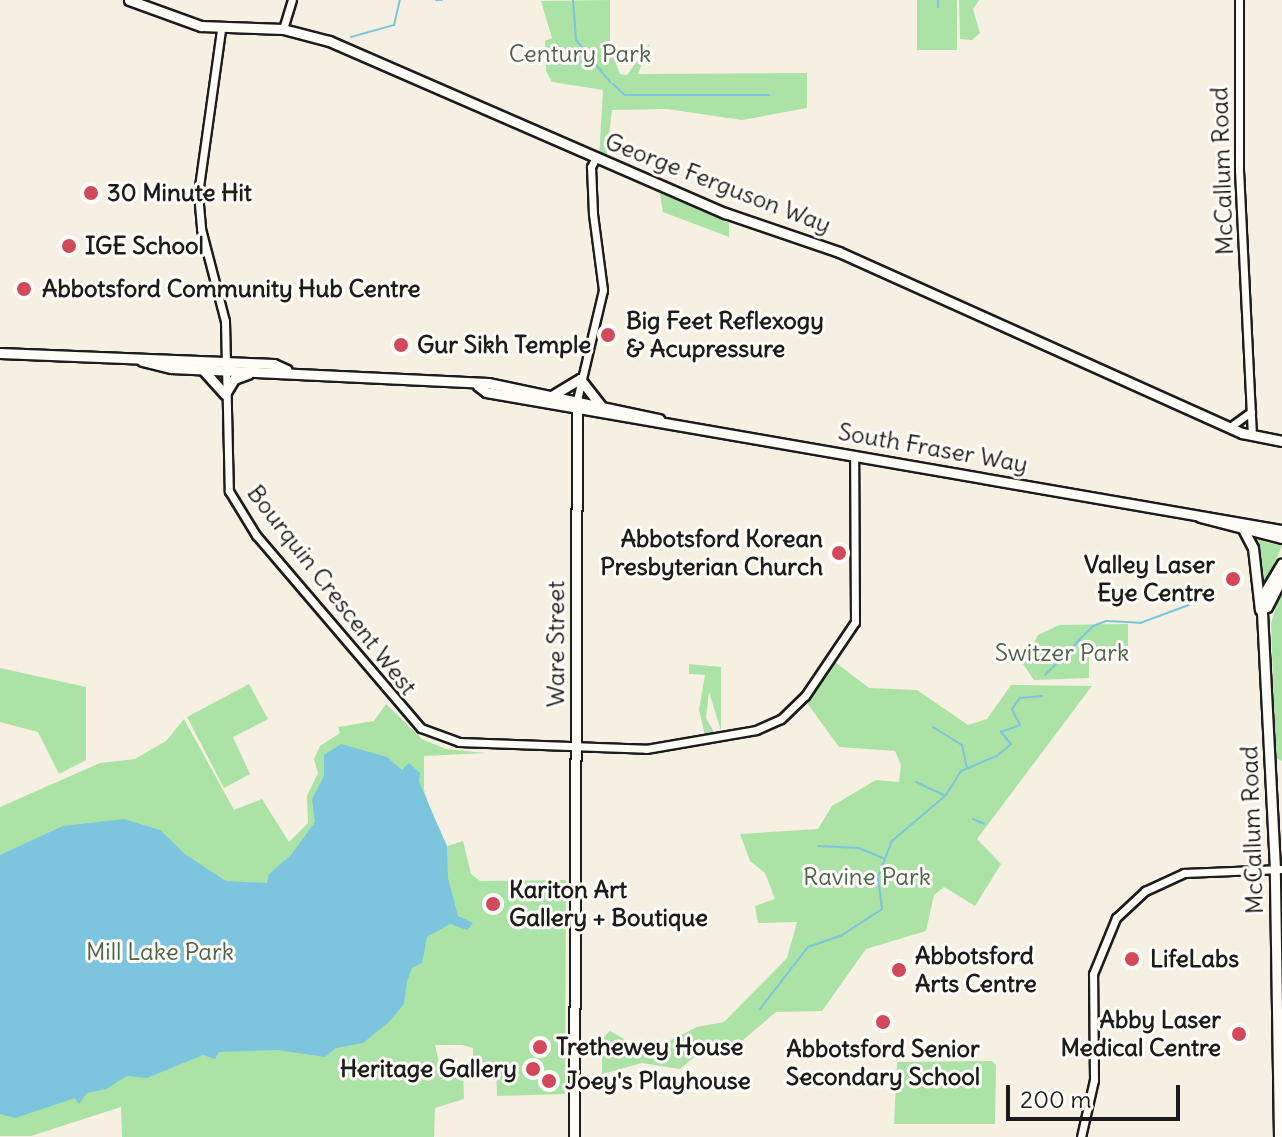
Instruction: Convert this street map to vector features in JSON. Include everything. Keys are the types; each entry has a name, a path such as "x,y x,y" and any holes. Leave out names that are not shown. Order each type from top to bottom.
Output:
{"main road":[{"name":"George Ferguson Way","path":"129,0 180,21 221,30 283,29 329,41 725,213 839,252 1230,427 1252,436 1282,441"},
{"name":"South Fraser Way","path":"0,353 226,366 258,373 287,370 478,386 488,383 553,395 597,408 1200,517 1280,528"},
{"name":"South Fraser Way","path":"142,361 201,369 274,364 287,370"},
{"path":"201,369 214,377 225,394 234,379 258,373"},
{"path":"553,395 580,379 597,408 576,430"},
{"name":"South Fraser Way","path":"478,386 486,392 576,403"},
{"name":"Ware Street","path":"574,1137 576,403"},
{"name":"South Fraser Way","path":"1200,517 1282,538"},
{"path":"1243,529 1253,548 1262,617"},
{"name":"McCallum Road","path":"1279,1137 1276,904 1279,869 1262,617 1266,590 1282,563"},
{"name":"McCallum Road","path":"1262,617 1282,577"},
{"path":"1276,904 1282,887"}],"street":[{"path":"283,29 292,0"},
{"name":"McCallum Road","path":"1239,0 1239,170 1252,436"},
{"name":"Bourquin Crescent West","path":"221,30 198,193 202,232 225,321 225,468 234,503 408,718 446,740 576,749 699,742 767,727 797,705 855,622 854,455"},
{"name":"Ware Street","path":"576,403 603,290 592,204 591,167 596,157"},
{"path":"1230,427 1251,412"},
{"path":"1081,1137 1093,1096 1092,990 1100,947 1131,901 1184,873 1279,869"}],"green space":[{"name":"Century Park","path":"610,0 610,48 620,74 627,75 650,43 638,74 807,73 807,108 742,120 667,109 612,110 606,161 599,158 603,90 552,82 546,71 545,41 552,38 541,1"},
{"path":"917,0 957,0 957,50 917,50"},
{"path":"959,0 979,0 973,9 980,33 972,40 960,39"},
{"path":"660,193 729,223 729,237 663,212"},
{"path":"1254,539 1282,546 1259,597 1258,545"},
{"path":"1282,589 1282,761 1276,758 1271,623"},
{"name":"Switzer Park","path":"1128,624 1128,646 1089,651 1089,678 1034,680 1023,664 1038,635 1059,625"},
{"name":"Ravine Park","path":"835,662 869,688 917,690 968,725 987,719 1011,685 1092,686 977,839 1001,864 975,906 944,887 934,895 926,931 866,949 822,1011 776,1012 736,1046 700,1052 680,1069 642,1063 602,1074 602,1039 610,1031 633,1044 667,1042 697,1027 724,1022 787,958 797,922 758,923 755,906 775,899 765,873 750,861 740,834 818,829 832,806 876,780 899,782 901,765 895,751 839,747 807,703"},
{"path":"689,664 721,667 721,731 709,692 706,718 714,732 705,736 699,710 705,675 689,674"},
{"path":"0,668 86,687 86,760 59,774 38,732 0,722"},
{"path":"249,684 268,719 233,737 250,774 224,788 187,717"},
{"name":"Mill Lake Park","path":"386,704 422,739 446,749 486,753 424,756 424,790 435,823 447,846 463,841 471,874 480,881 566,880 565,1094 497,1096 496,1063 473,1062 473,1048 435,1045 440,1067 463,1067 464,1099 435,1108 434,1137 122,1137 121,1107 31,1136 0,1136 0,807 100,763 135,759 166,741 184,719 234,810 262,799 289,842 308,823 307,796 318,773 314,759 320,746 340,733 338,727 374,721"},
{"path":"992,1061 996,1065 995,1124 894,1124 897,1062"}],"water":[{"path":"341,744 387,757 402,770 409,763 420,773 419,782 447,846 448,878 458,916 473,923 467,930 450,924 427,937 422,963 412,968 407,981 404,1004 389,1022 363,1043 336,1048 325,1057 277,1050 219,1052 215,1059 203,1055 147,1078 127,1076 106,1089 87,1093 79,1104 75,1098 15,1118 0,1114 0,855 63,826 124,819 160,830 186,855 226,881 267,883 269,874 291,855 315,822 312,799 324,776 324,755"}],"waterway":[{"path":"351,37 394,25 400,0"},
{"path":"436,0 442,0"},
{"path":"573,0 576,40 610,82"},
{"path":"938,0 938,7"},
{"path":"613,84 625,95 769,95"},
{"path":"1045,675 1093,626 1106,621 1140,623 1189,605"},
{"path":"760,1009 808,947 842,935 882,909 878,877 892,841 946,795 961,771 997,756 1011,744 1001,732 1020,725 1012,709 1020,698 1042,696"},
{"path":"933,727 962,745 967,768"},
{"path":"916,782 944,795"},
{"path":"973,819 984,824"},
{"path":"818,846 859,848 885,859"}],"place":[{"name":"30 Minute Hit","path":"91,193"},
{"name":"IGE School","path":"69,246"},
{"name":"Abbotsford Community Hub Centre","path":"24,289"},
{"name":"Big Feet Reflexogy & Acupressure","path":"608,335"},
{"name":"Gur Sikh Temple","path":"401,345"},
{"name":"Abbotsford Korean Presbyterian Church","path":"839,553"},
{"name":"Valley Laser Eye Centre","path":"1233,579"},
{"name":"Kariton Art Gallery + Boutique","path":"493,904"},
{"name":"LifeLabs","path":"1132,959"},
{"name":"Abbotsford Arts Centre","path":"899,970"},
{"name":"Abbotsford Senior Secondary School","path":"883,1022"},
{"name":"Abby Laser Medical Centre","path":"1239,1034"},
{"name":"Trethewey House","path":"540,1047"},
{"name":"Heritage Gallery","path":"533,1069"},
{"name":"Joey's Playhouse","path":"549,1081"}]}
